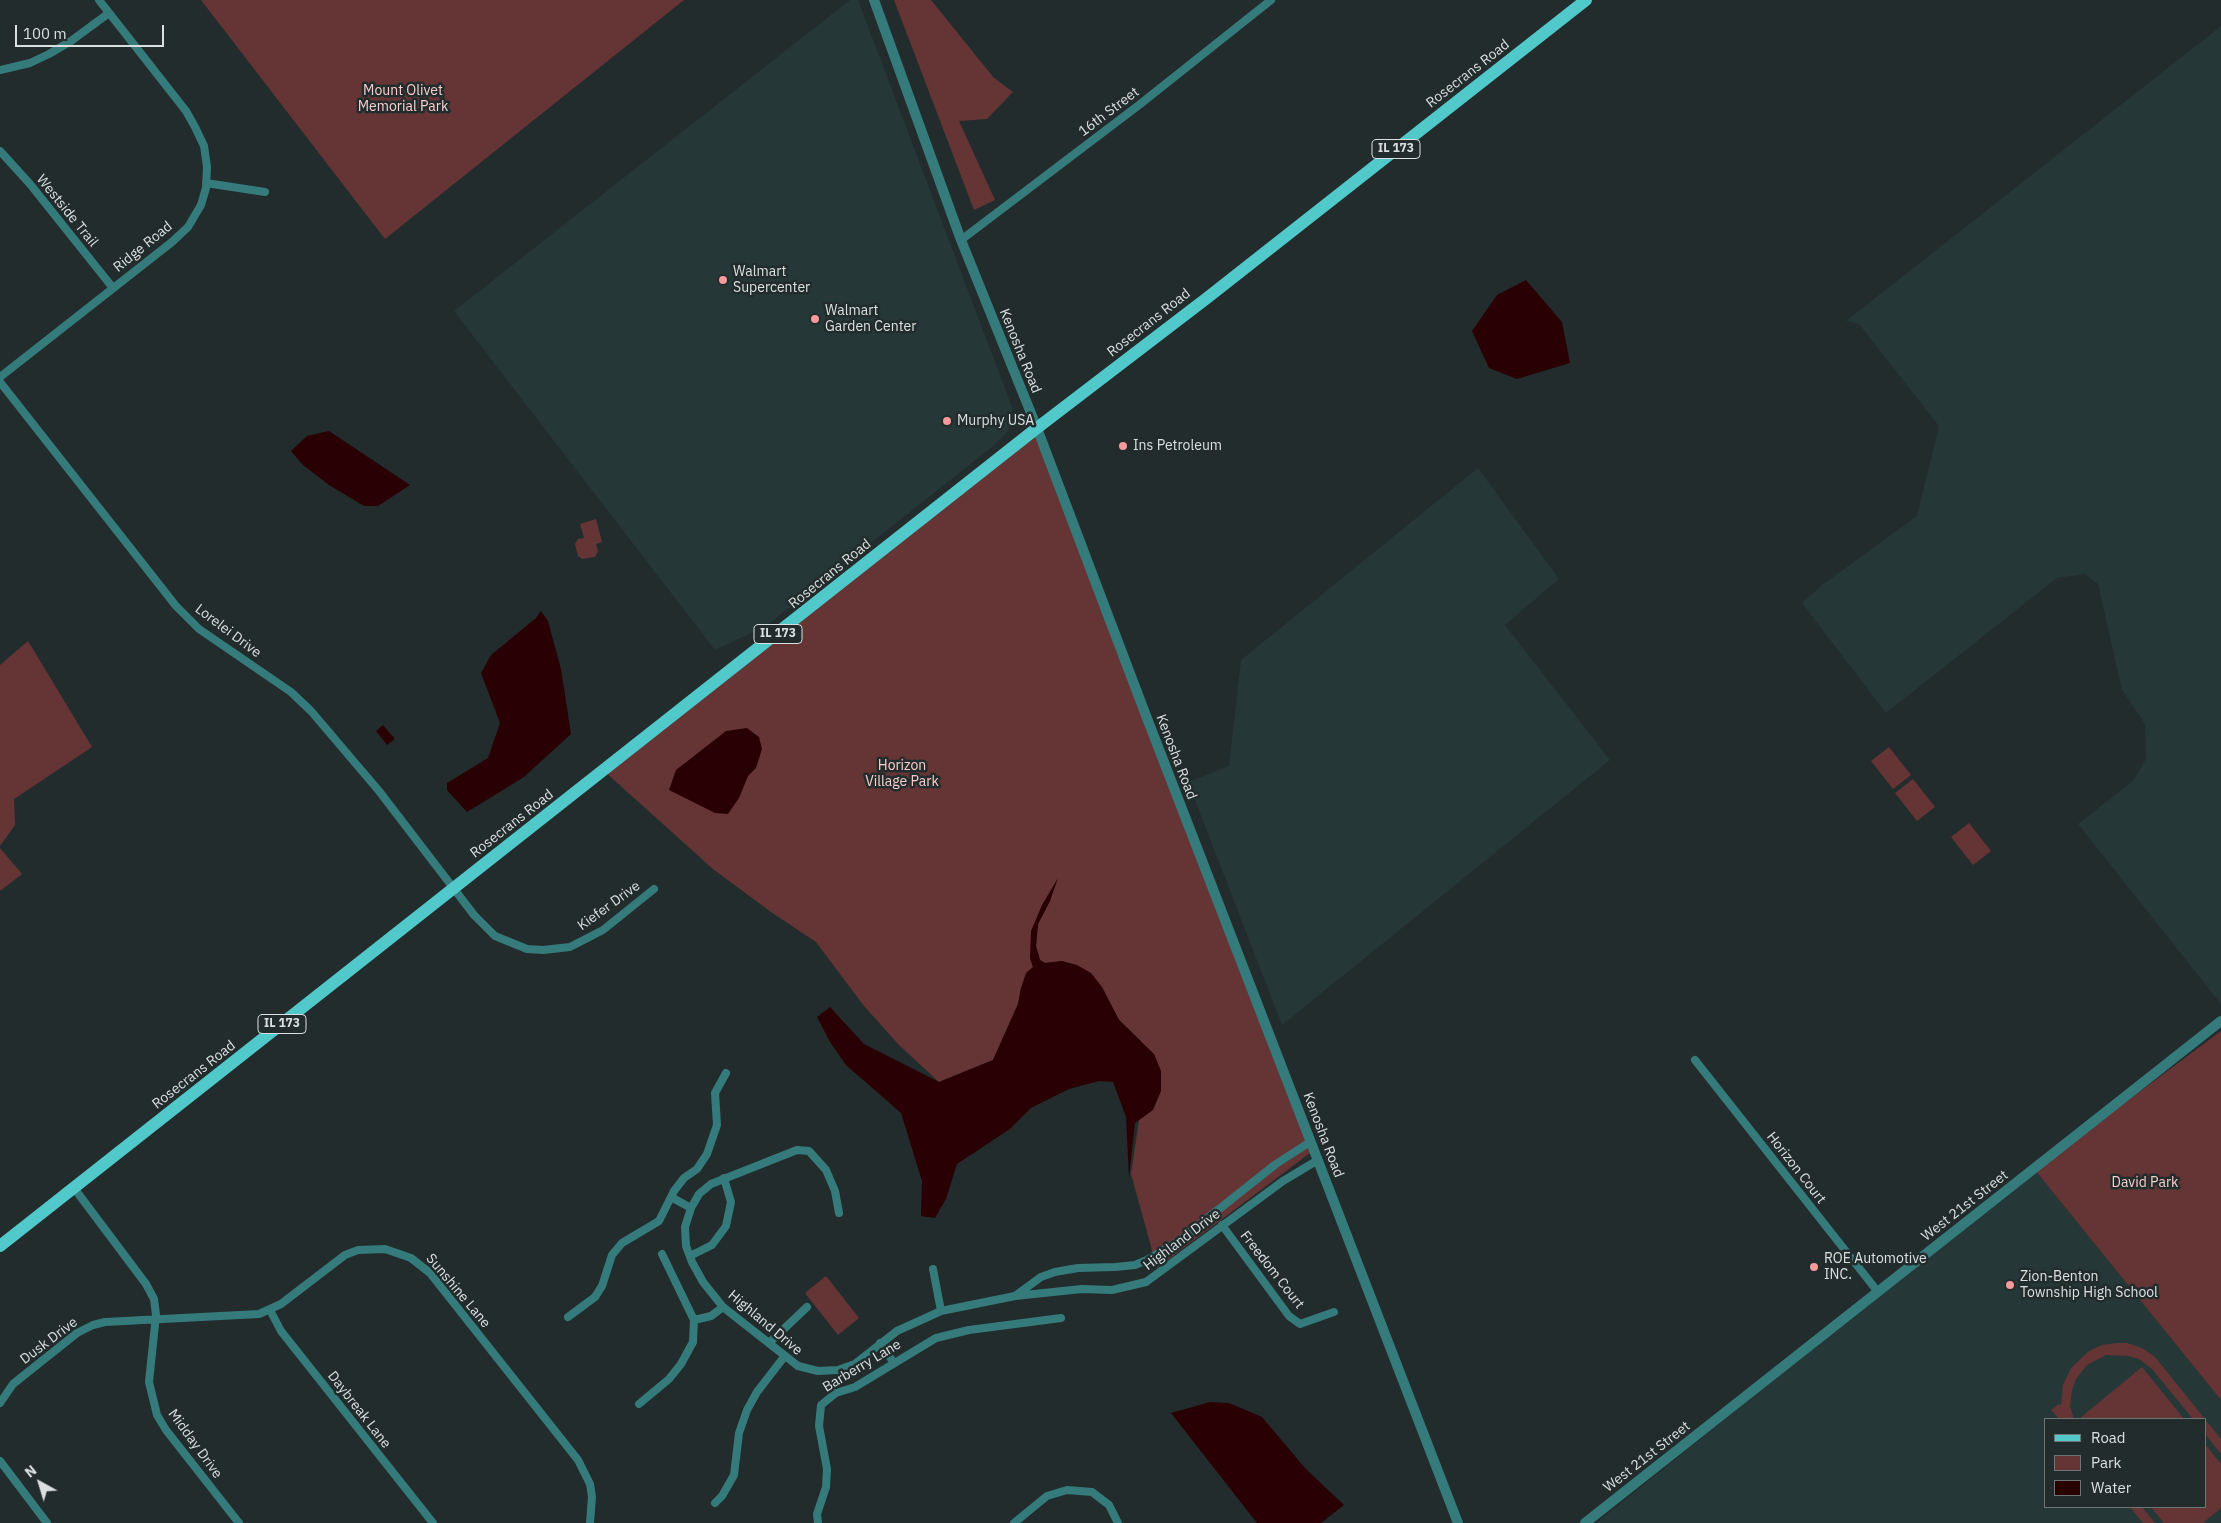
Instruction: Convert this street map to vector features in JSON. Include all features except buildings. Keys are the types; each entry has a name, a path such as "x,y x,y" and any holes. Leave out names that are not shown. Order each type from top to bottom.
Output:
{"main road":[{"name":"Rosecrans Road","path":"0,1246 756,652 1037,428 1207,298 1586,0"}],"street":[{"name":"Ridge Road","path":"0,377 172,242 188,227 201,205 206,183 204,146 195,127 186,111 99,0"},
{"name":"Kenosha Road","path":"874,0 961,240 1037,428 1458,1523"},
{"name":"16th Street","path":"961,240 1146,99 1271,0"},
{"path":"0,70 30,63 49,54 71,41 109,13"},
{"name":"Westside Trail","path":"0,151 30,184 113,288"},
{"path":"206,183 265,192"},
{"name":"Lorelei Drive","path":"0,382 176,606 199,629 291,692 311,711 379,792 454,888"},
{"name":"Kiefer Drive","path":"454,888 474,915 495,936 516,946 543,950 570,947 593,937 654,889"},
{"name":"West 21st Street","path":"1585,1523 2221,1022"},
{"name":"Horizon Court","path":"1695,1060 1878,1292"},
{"path":"568,1317 595,1297 602,1286 612,1255 622,1243 659,1221 671,1197 684,1178 696,1170 707,1154 717,1125 715,1093 726,1073"},
{"name":"Highland Drive","path":"1015,1296 1041,1277 1056,1272 1078,1268 1135,1265 1147,1260 1180,1240 1276,1164 1310,1142"},
{"name":"Highland Drive","path":"839,1214 835,1191 826,1170 809,1151 797,1150 712,1184 700,1194 691,1208 685,1228 686,1246 690,1256 703,1282 723,1306 784,1357 798,1366 818,1371 838,1370 855,1364 897,1331 942,1311 1015,1296 1082,1289 1112,1290 1146,1282 1283,1181 1318,1160"},
{"path":"690,1256 712,1245 726,1226 731,1202 724,1178"},
{"name":"Midday Drive","path":"74,1188 146,1284 154,1299 156,1320 149,1382 157,1415 166,1430 239,1523"},
{"path":"671,1197 691,1208"},
{"name":"Freedom Court","path":"1222,1225 1289,1316 1300,1324 1334,1312"},
{"name":"Sunshine Lane","path":"156,1320 244,1315 270,1310 281,1304 345,1255 358,1250 385,1249 398,1252 421,1264 578,1460 590,1484 592,1496 590,1523"},
{"path":"639,1404 668,1379 681,1364 693,1342 694,1320 662,1254"},
{"path":"933,1269 942,1311"},
{"path":"694,1320 711,1316 723,1306"},
{"path":"769,1343 807,1307"},
{"name":"Daybreak Lane","path":"270,1310 281,1331 433,1523"},
{"name":"Barberry Lane","path":"818,1523 817,1514 826,1487 827,1469 819,1426 821,1405 836,1393 855,1387 936,1338 969,1330 1061,1318"},
{"name":"Dusk Drive","path":"0,1403 12,1384 77,1333 92,1325 105,1322 156,1320"},
{"path":"880,1343 894,1363"},
{"path":"716,1503 734,1475 740,1434 747,1410 757,1392 784,1357"},
{"path":"0,1461 47,1523"},
{"path":"1014,1523 1047,1496 1067,1490 1092,1492 1109,1505 1118,1523"}],"shaded area":[{"path":"850,0 858,0 1012,407 1013,422 1006,434 992,447 766,626 715,650 454,311"},
{"path":"2221,26 2221,1004 2078,824 2133,781 2146,759 2145,724 2122,690 2098,584 2085,574 2057,578 1886,713 1802,603 1822,585 1917,516 1939,426 1859,324 1846,321"},
{"path":"1478,468 1559,579 1505,625 1610,760 1282,1025 1188,782 1229,766 1241,660"},
{"name":"Zion-Benton Township High School","path":"2035,1170 2221,1400 2221,1523 1596,1523"}],"green space":[{"name":"Mount Olivet Memorial Park","path":"201,0 684,0 385,239"},
{"path":"894,0 931,0 994,78 1013,92 987,119 959,121 995,200 974,210"},
{"name":"Horizon Village Park","path":"1037,428 1314,1150 1157,1268 1131,1174 1139,1120 1153,1109 1141,1041 1119,1020 1102,987 1062,961 1045,963 1040,960 1036,946 1038,924 1050,901 1042,905 1030,958 1033,967 1021,988 1018,1004 993,1060 939,1082 898,1044 864,1006 816,942 771,912 713,869 604,771"},
{"path":"596,519 602,542 596,544 598,551 595,557 582,559 578,556 575,544 578,539 584,538 580,524"},
{"path":"28,641 92,747 14,799 15,825 0,846 0,665"},
{"path":"1889,747 1911,775 1893,789 1871,761"},
{"path":"1913,779 1935,807 1917,821 1895,793"},
{"path":"1969,823 1991,851 1973,865 1951,837"},
{"path":"0,848 22,874 0,891"},
{"name":"David Park","path":"2221,1031 2221,1400 2035,1170"},
{"path":"826,1276 859,1318 838,1335 805,1293"},
{"path":"2127,1343 2142,1348 2155,1357 2204,1418 2192,1418 2152,1369 2139,1359 2128,1356 2106,1355 2087,1365 2076,1379 2072,1390 2070,1406 2074,1418 2058,1418 2051,1410 2059,1404 2061,1405 2063,1385 2071,1368 2089,1351 2102,1345"},
{"path":"2142,1367 2183,1418 2080,1418"},
{"path":"2206,1420 2221,1439 2221,1454 2206,1435"},
{"path":"2206,1445 2221,1464 2221,1508 2203,1523 2164,1523 2152,1508 2206,1508"},
{"path":"2131,1508 2143,1508 2155,1523 2143,1523"}],"water":[{"path":"1526,280 1562,322 1570,363 1517,379 1489,368 1472,331 1497,295"},
{"path":"329,431 410,485 378,506 364,506 329,485 303,465 291,451 307,436"},
{"path":"541,611 548,621 561,669 571,734 524,777 467,812 447,790 447,783 488,758 500,723 481,673 491,655 536,618"},
{"path":"383,725 395,739 387,745 376,731"},
{"path":"747,728 759,737 762,749 756,768 748,776 739,798 728,814 715,813 669,790 676,770 726,731"},
{"path":"1058,878 1050,901 1038,924 1036,946 1040,960 1045,963 1062,961 1077,965 1091,973 1102,987 1119,1020 1154,1054 1161,1071 1161,1091 1153,1110 1135,1123 1129,1178 1126,1117 1113,1082 1099,1081 1069,1089 1031,1108 1010,1129 957,1164 946,1199 935,1218 921,1216 922,1181 901,1113 846,1065 830,1042 817,1017 830,1007 864,1044 939,1082 993,1060 1018,1004 1026,973 1033,967 1030,958 1031,931 1042,905"},
{"path":"1210,1402 1229,1403 1262,1417 1305,1468 1344,1505 1321,1523 1257,1523 1171,1413"}],"place":[{"name":"Walmart Supercenter","path":"723,280"},
{"name":"Walmart Garden Center","path":"815,319"},
{"name":"Murphy USA","path":"947,421"},
{"name":"Ins Petroleum","path":"1123,446"},
{"name":"ROE Automotive INC.","path":"1814,1267"},
{"name":"Zion-Benton Township High School","path":"2010,1285"}]}
